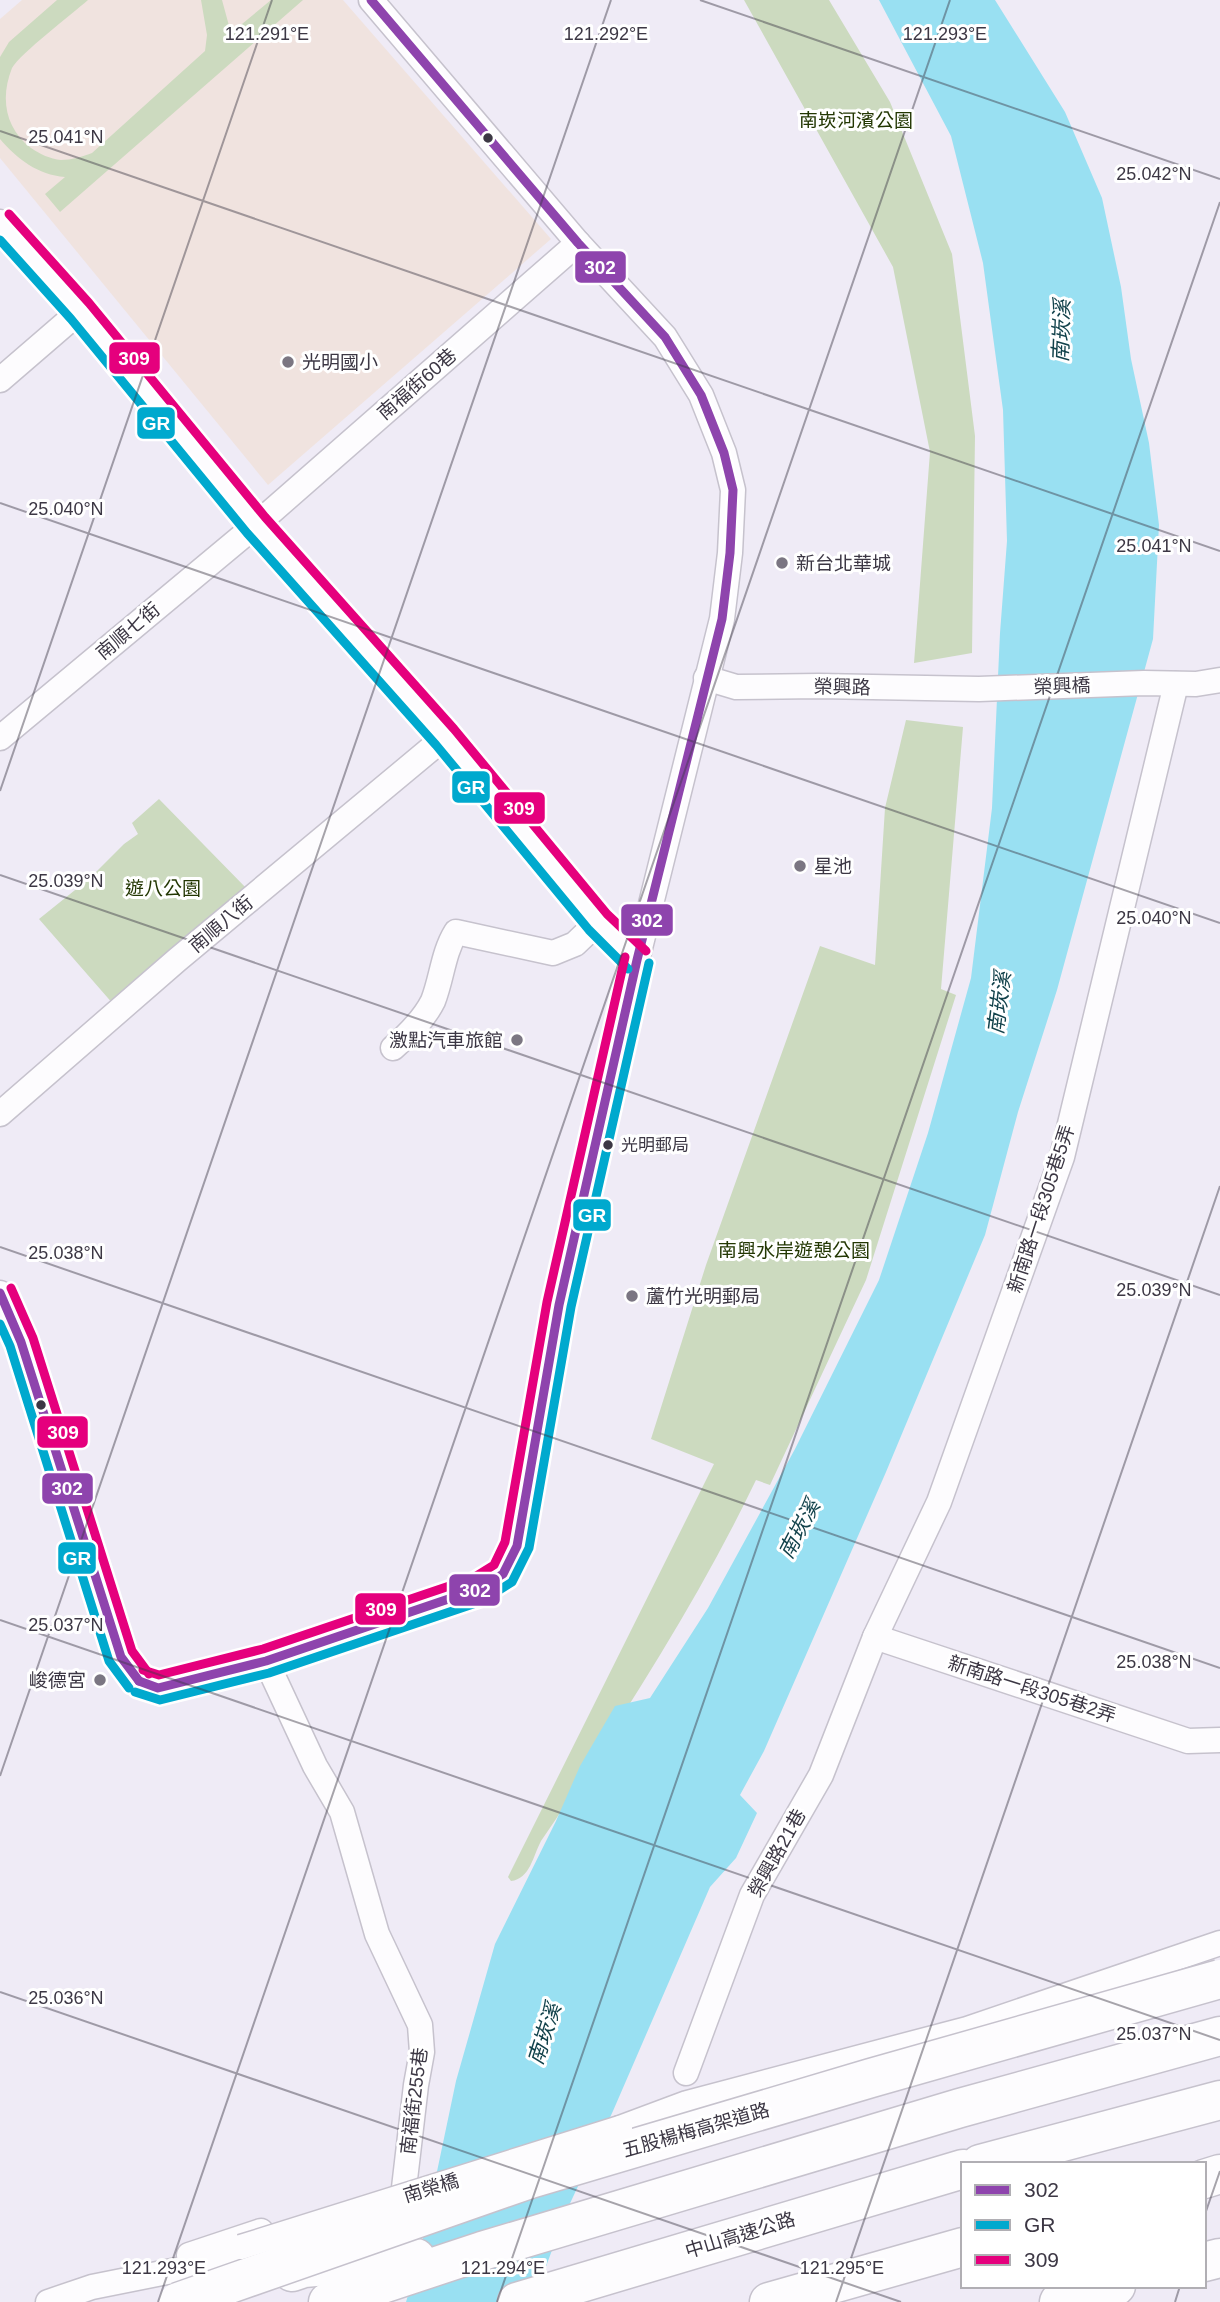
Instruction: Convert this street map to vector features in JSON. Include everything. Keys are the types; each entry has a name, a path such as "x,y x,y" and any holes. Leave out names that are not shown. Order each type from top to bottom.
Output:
{"highway":[{"name":"五股楊梅高架道路","path":"178,2302 530,2179 870,2078 1220,1979"},
{"path":"328,2302 392,2272 482,2251 960,2108 1210,2037"},
{"path":"988,2162 1220,2100"},
{"name":"中山高速公路","path":"517,2302 961,2170"},
{"path":"769,2302 961,2248"},
{"path":"185,2302 304,2268 392,2272"},
{"path":"1059,2302 1109,2288"}],"street":[{"path":"0,1293 21,1342 121,1657 139,1681 158,1688 266,1661 478,1590 503,1574 517,1546 559,1306 637,960 722,619 730,553 733,490 724,453 701,395 665,337 579,243 371,0"},
{"path":"0,222 80,311 256,525 445,737 598,922 637,960"},
{"name":"南福街60巷","path":"256,525 579,243"},
{"path":"0,380 80,311"},
{"name":"南順七街","path":"0,738 256,525"},
{"name":"榮興路","path":"706,678 736,687 979,689"},
{"path":"1176,684 1220,680"},
{"name":"榮興橋","path":"979,689 1176,684"},
{"name":"新南路一段305巷5弄","path":"875,1637 939,1502 1062,1157 1176,684"},
{"name":"南順八街","path":"0,1114 177,960 445,737"},
{"path":"393,1048 412,1032 432,1002 450,942 456,932 553,953 575,944 598,922"},
{"name":"新南路一段305巷2弄","path":"875,1637 1188,1741 1220,1740"},
{"name":"榮興路21巷","path":"686,2073 752,1895 821,1775 875,1637"},
{"name":"南福街255巷","path":"48,2302 92,2287 242,2257 402,2206 422,2052 420,2025 377,1934 342,1812 315,1766 266,1661"},
{"name":"南榮橋","path":"92,2287 241,2247 620,2128 687,2103 967,2029 1220,1943"}],"shaded area":[{"name":"光明國小","path":"22,0 343,0 551,239 268,485 0,158 0,19"}],"green space":[{"path":"57,0 88,0 17,61 8,79 6,101 10,122 22,140 42,154 61,160 92,153 205,51 207,35 201,0 222,0 231,33 271,0 303,0 60,212 45,194 65,177 46,173 29,165 0,139 0,57 9,42"},
{"name":"南崁河濱公園","path":"744,0 829,0 890,102 952,254 975,436 972,653 914,663 930,452 893,267"},
{"name":"南興水岸遊憩公園","path":"906,720 963,727 941,989 956,995 866,1280 770,1485 756,1480 711,1568 661,1653 541,1841 527,1871 523,1876 511,1881 508,1877 714,1464 651,1439 706,1265 820,946 875,965 885,808"},
{"name":"遊八公園","path":"159,799 249,891 114,1005 39,919 90,878 138,834 132,823"}],"water":[{"name":"南崁溪","path":"879,0 995,0 1065,112 1102,198 1149,443 1159,525 1153,639 1057,990 1018,1112 985,1235 886,1472 764,1751 740,1795 757,1813 736,1858 710,1887 566,2212 533,2302 406,2302 418,2262 456,2081 495,1944 580,1766 615,1706 650,1698 708,1608 795,1449 879,1280 928,1133 971,978 992,808 1007,541 1003,410 983,263 951,136"}],"transit line":[{"name":"302","path":"139,1681 158,1688 266,1661 478,1589 503,1574 517,1546 559,1305 637,960 722,619 730,553 733,490 724,453 701,395 665,337 578,243 371,0"},
{"name":"309","path":"9,214 89,303 265,517 454,729 607,914 646,951"},
{"name":"GR","path":"0,240 71,319 247,533 436,745 589,930 628,969"},
{"name":"309","path":"143,1670 159,1675 263,1649 473,1578 494,1565 505,1542 547,1302 625,957"},
{"name":"GR","path":"135,1692 160,1700 269,1673 482,1601 512,1582 529,1548 571,1307 649,963"},
{"name":"309","path":"11,1288 33,1338 132,1651 149,1674"},
{"name":"302","path":"0,1293 21,1342 121,1657 139,1681"},
{"name":"GR","path":"0,1324 10,1346 109,1661 129,1688"}],"place":[{"name":"光明國小","path":"288,362"},
{"name":"新台北華城","path":"782,563"},
{"name":"星池","path":"800,866"},
{"name":"激點汽車旅館","path":"517,1040"},
{"name":"光明郵局","path":"608,1145"},
{"name":"蘆竹光明郵局","path":"632,1296"},
{"name":"峻德宮","path":"100,1680"}]}
